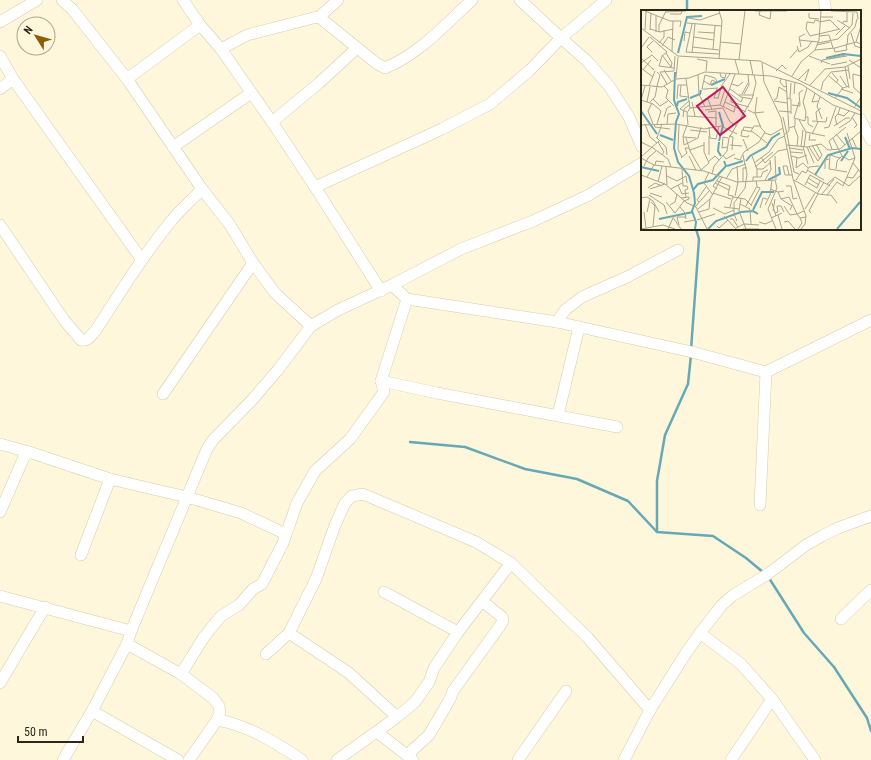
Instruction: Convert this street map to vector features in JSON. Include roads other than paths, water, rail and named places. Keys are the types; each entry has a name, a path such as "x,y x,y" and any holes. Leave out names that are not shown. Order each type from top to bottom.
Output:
{"street":[{"path":"0,22 38,0"},
{"path":"62,0 72,9 127,80 202,189 230,225 253,263 275,292 311,326"},
{"path":"183,0 200,26 221,49 272,122 315,186 381,291"},
{"path":"221,49 247,35 320,17 338,0"},
{"path":"320,17 376,63 385,68 397,64 417,51 472,0"},
{"path":"520,0 587,61 609,86 629,117 641,145"},
{"path":"315,186 442,129 490,104 530,70 561,38 606,0"},
{"path":"824,0 826,10"},
{"path":"127,80 200,26"},
{"path":"272,122 319,83 357,48"},
{"path":"0,56 13,79 142,260"},
{"path":"0,89 13,79"},
{"path":"173,147 251,93"},
{"path":"861,121 871,140"},
{"path":"63,760 92,711 127,644 202,458 213,440 252,400 291,354 311,326 338,310 381,291 461,249 533,221 587,196 641,164"},
{"path":"0,225 64,320 81,340 84,341 87,340 96,330 142,260 173,219 202,189"},
{"path":"557,322 565,310 582,297 632,274 678,250"},
{"path":"163,394 253,263"},
{"path":"392,285 407,299 557,322 676,348 766,372 871,320"},
{"path":"181,674 204,637 221,616 239,604 253,589 262,584 283,543 297,503 315,471 350,439 384,392 381,381 407,299"},
{"path":"558,415 579,327"},
{"path":"760,504 766,372"},
{"path":"381,381 617,427"},
{"path":"0,444 110,479 240,513 286,534"},
{"path":"0,512 24,457 29,452"},
{"path":"81,555 110,479"},
{"path":"266,654 289,633 316,579 335,525 345,503 352,496 363,494 476,542 512,563 588,638 650,710"},
{"path":"624,760 650,710 700,633 722,604 732,596 766,576 806,545 844,525 871,516"},
{"path":"337,760 377,732 415,702 429,682 434,668 458,632 512,563"},
{"path":"841,618 871,590"},
{"path":"384,592 458,632"},
{"path":"0,596 131,631"},
{"path":"377,732 410,757 429,735 453,691 502,623 502,617 482,601"},
{"path":"0,683 45,607"},
{"path":"289,633 350,673 397,717"},
{"path":"700,633 741,664 772,699 815,760"},
{"path":"127,644 181,674 213,698 219,706 220,713 217,720 189,760"},
{"path":"518,760 566,691"},
{"path":"731,760 772,699"},
{"path":"92,711 178,760"},
{"path":"217,720 250,729 302,760"}],"waterway":[{"path":"687,0 687,10"},
{"path":"691,350 699,239 696,230"},
{"path":"657,532 657,481 665,435 688,384 691,355"},
{"path":"410,442 465,447 525,469 577,479 628,501 657,532 713,536 746,558 764,573"},
{"path":"769,578 804,633 834,667 867,718 871,731"}]}
